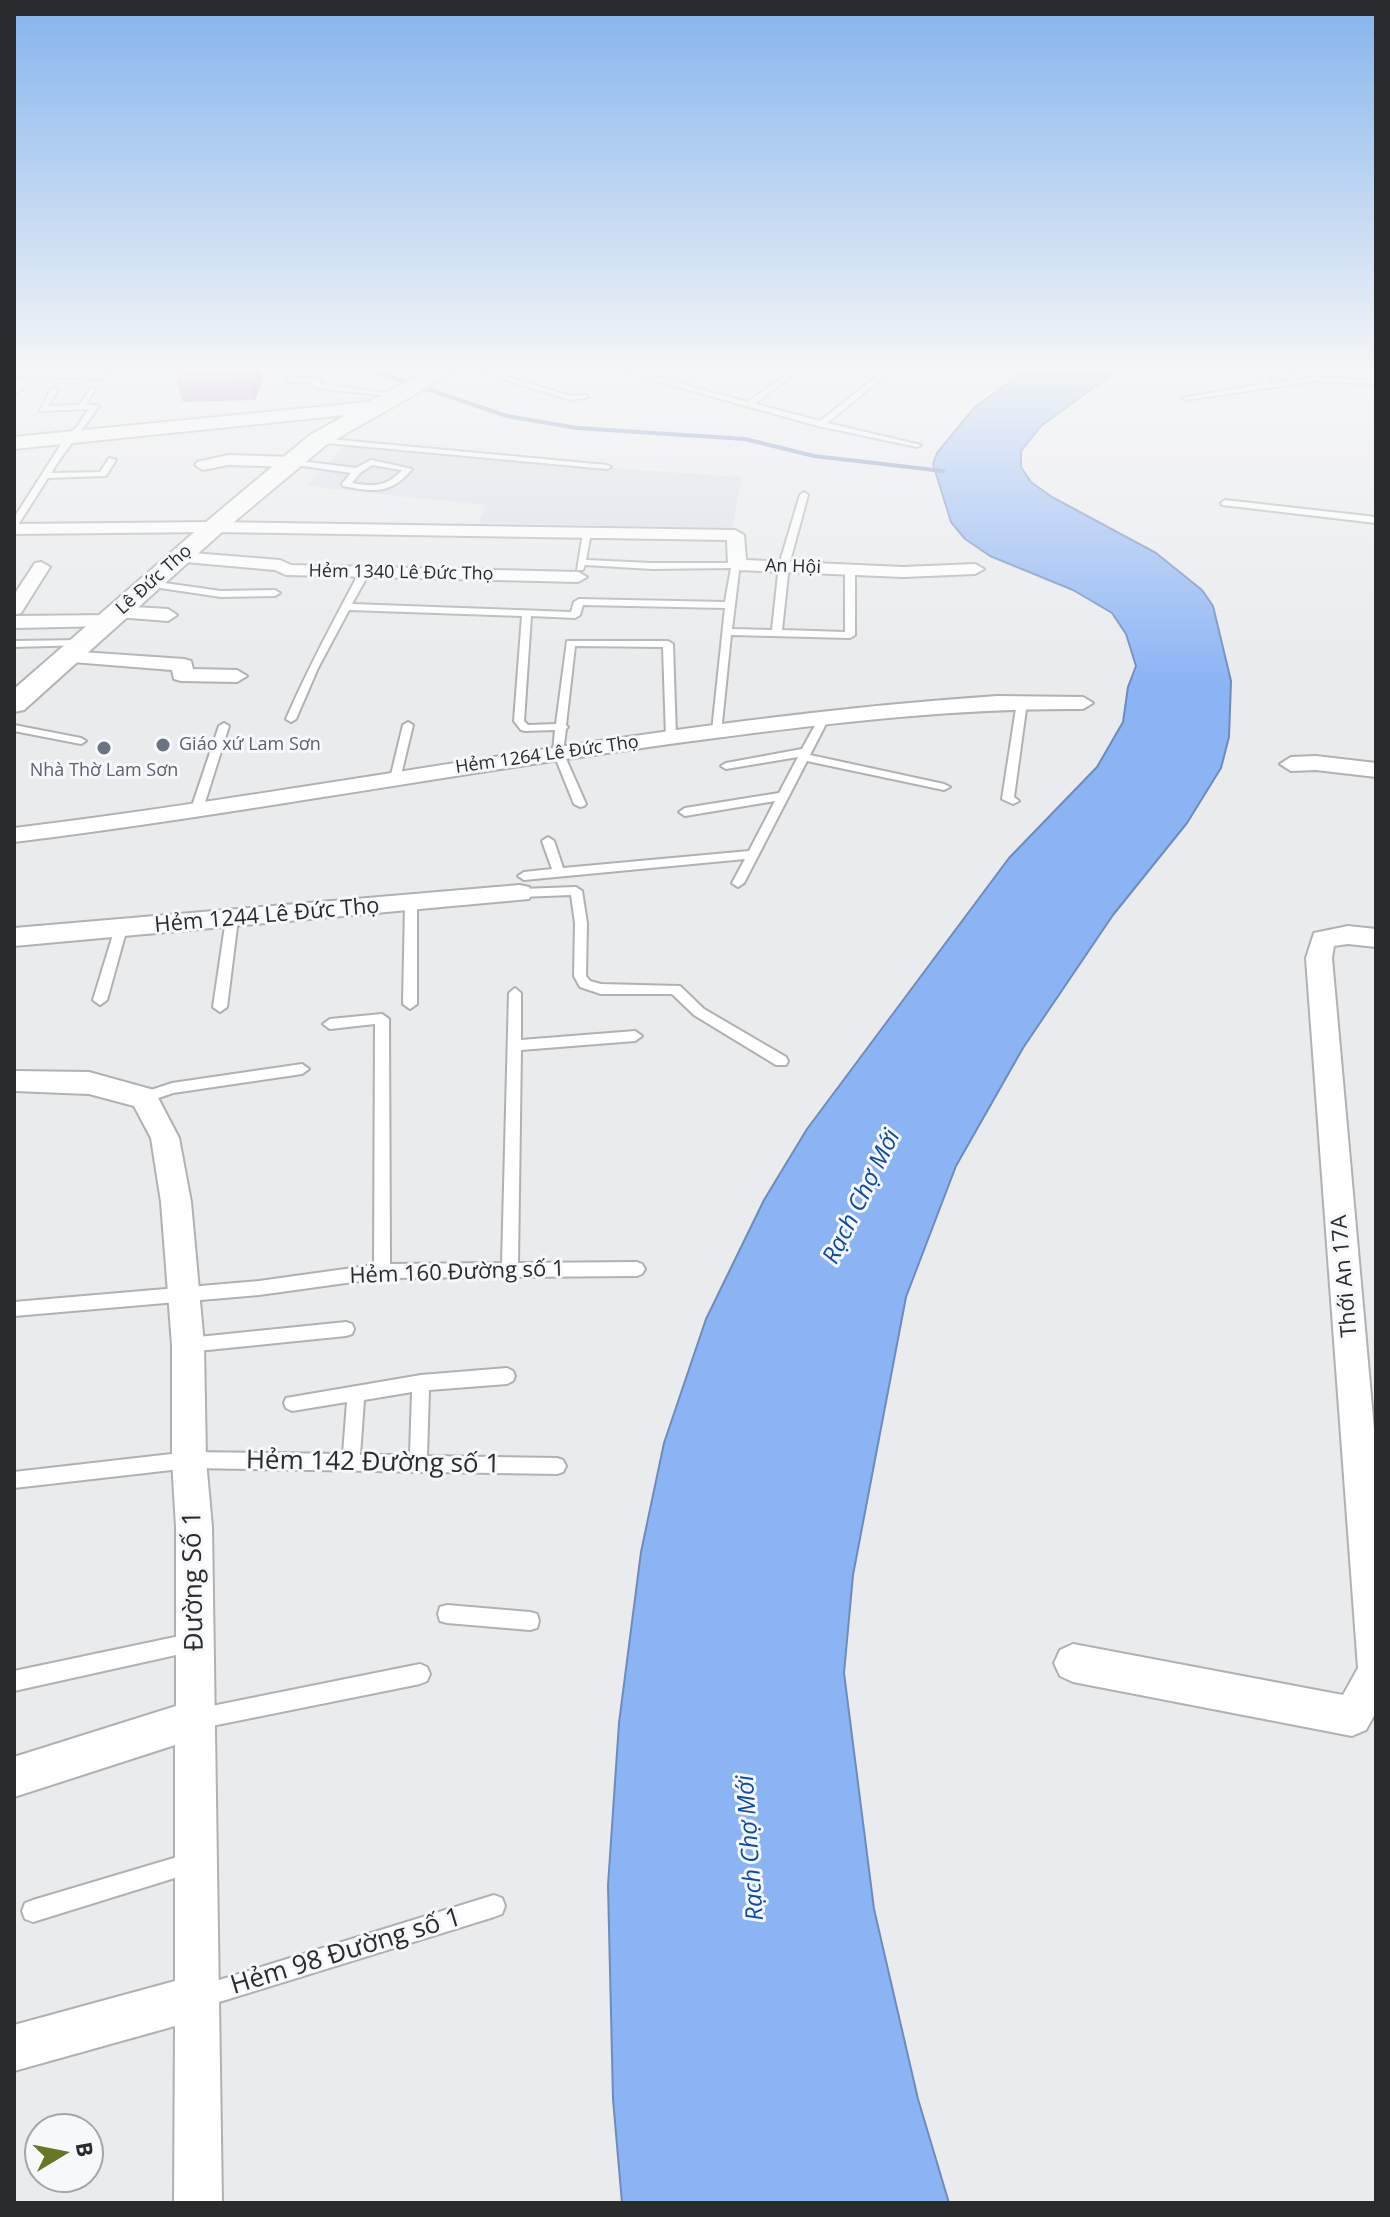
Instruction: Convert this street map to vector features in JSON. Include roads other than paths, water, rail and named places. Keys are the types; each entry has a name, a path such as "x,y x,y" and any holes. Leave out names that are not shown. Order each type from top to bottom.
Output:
{"main road":[{"name":"Lê Đức Thọ","path":"14,704 276,475"}],"street":[{"name":"An Hội","path":"14,527 735,535 737,565 903,572 975,569"},
{"name":"Hẻm 1340 Lê Đức Thọ","path":"180,557 280,565 286,570 364,573 580,569"},
{"path":"14,609 41,567"},
{"path":"14,622 168,615"},
{"path":"75,650 184,665 181,675 237,676"},
{"name":"Hẻm 1264 Lê Đức Thọ","path":"14,835 196,812 558,752 894,709 1022,702 1083,703"},
{"path":"1291,764 1316,763 1376,770"},
{"name":"Hẻm 1244 Lê Đức Thọ","path":"14,937 411,904 522,885"},
{"name":"Thới An 17A","path":"1376,938 1348,935 1323,939 1319,958 1376,1665"},
{"path":"14,1081 89,1083 144,1098"},
{"name":"Đường Số 1","path":"144,1098 165,1138 176,1202 188,1345 196,1642 198,2203"},
{"path":"1073,1663 1352,1716 1376,1675"},
{"path":"14,1777 196,1719"},
{"path":"14,2048 199,1997"}],"lane":[{"path":"14,527 45,476 61,475"},
{"path":"353,475 346,484 386,488 393,486 402,475"},
{"path":"777,633 784,565 804,495"},
{"path":"1225,503 1376,520"},
{"path":"587,533 580,569 737,565"},
{"path":"717,731 733,571 737,565"},
{"path":"727,632 850,635 850,570"},
{"path":"291,719 344,607 364,573"},
{"path":"150,584 221,594 275,593"},
{"path":"344,607 575,615 579,602 730,605"},
{"path":"527,613 519,721 525,728 563,727"},
{"path":"580,804 558,752 570,643 668,644 671,737"},
{"path":"14,644 75,650"},
{"path":"1013,801 1008,799 1022,702"},
{"path":"738,883 824,718"},
{"path":"395,779 408,725"},
{"path":"196,812 224,726"},
{"path":"14,728 81,741"},
{"path":"726,766 805,755 944,787"},
{"path":"685,812 783,796"},
{"path":"548,841 559,873"},
{"path":"522,885 559,873 753,854"},
{"path":"522,885 576,891 581,923 580,976 585,984 601,989 675,989 699,1012 781,1061"},
{"path":"410,1004 411,904"},
{"path":"220,1007 232,919"},
{"path":"100,1000 121,928"},
{"path":"510,1270 515,993"},
{"path":"330,1024 382,1019 382,1271"},
{"path":"515,1045 635,1036"},
{"path":"144,1098 172,1088 302,1069"},
{"name":"Hẻm 160 Đường số 1","path":"14,1309 259,1288 382,1271 637,1269"},
{"path":"188,1345 346,1329"},
{"path":"292,1403 421,1383 507,1376"},
{"path":"418,1464 421,1383"},
{"path":"351,1462 356,1393"},
{"name":"Hẻm 142 Đường số 1","path":"14,1480 189,1460 557,1466"},
{"path":"447,1614 530,1621"},
{"path":"14,1681 196,1642"},
{"path":"196,1719 420,1674"},
{"path":"33,1911 198,1861"},
{"name":"Hẻm 98 Đường số 1","path":"199,1997 494,1906"}],"water":[{"name":"Rạch Chợ Mới","path":"937,475 1027,475 1052,497 1156,553 1202,590 1213,606 1231,681 1229,737 1221,768 1187,823 1113,915 1023,1048 956,1166 906,1297 853,1575 844,1673 874,1909 918,2099 949,2203 622,2203 613,2099 608,1885 619,1723 641,1552 664,1443 706,1319 764,1200 807,1129 1009,858 1097,767 1123,722 1128,687 1136,666 1126,634 1112,613 1073,590 990,556 965,539 951,522"}],"place":[{"name":"Giáo xứ Lam Sơn","path":"163,745"},
{"name":"Nhà Thờ Lam Sơn","path":"104,748"}]}
